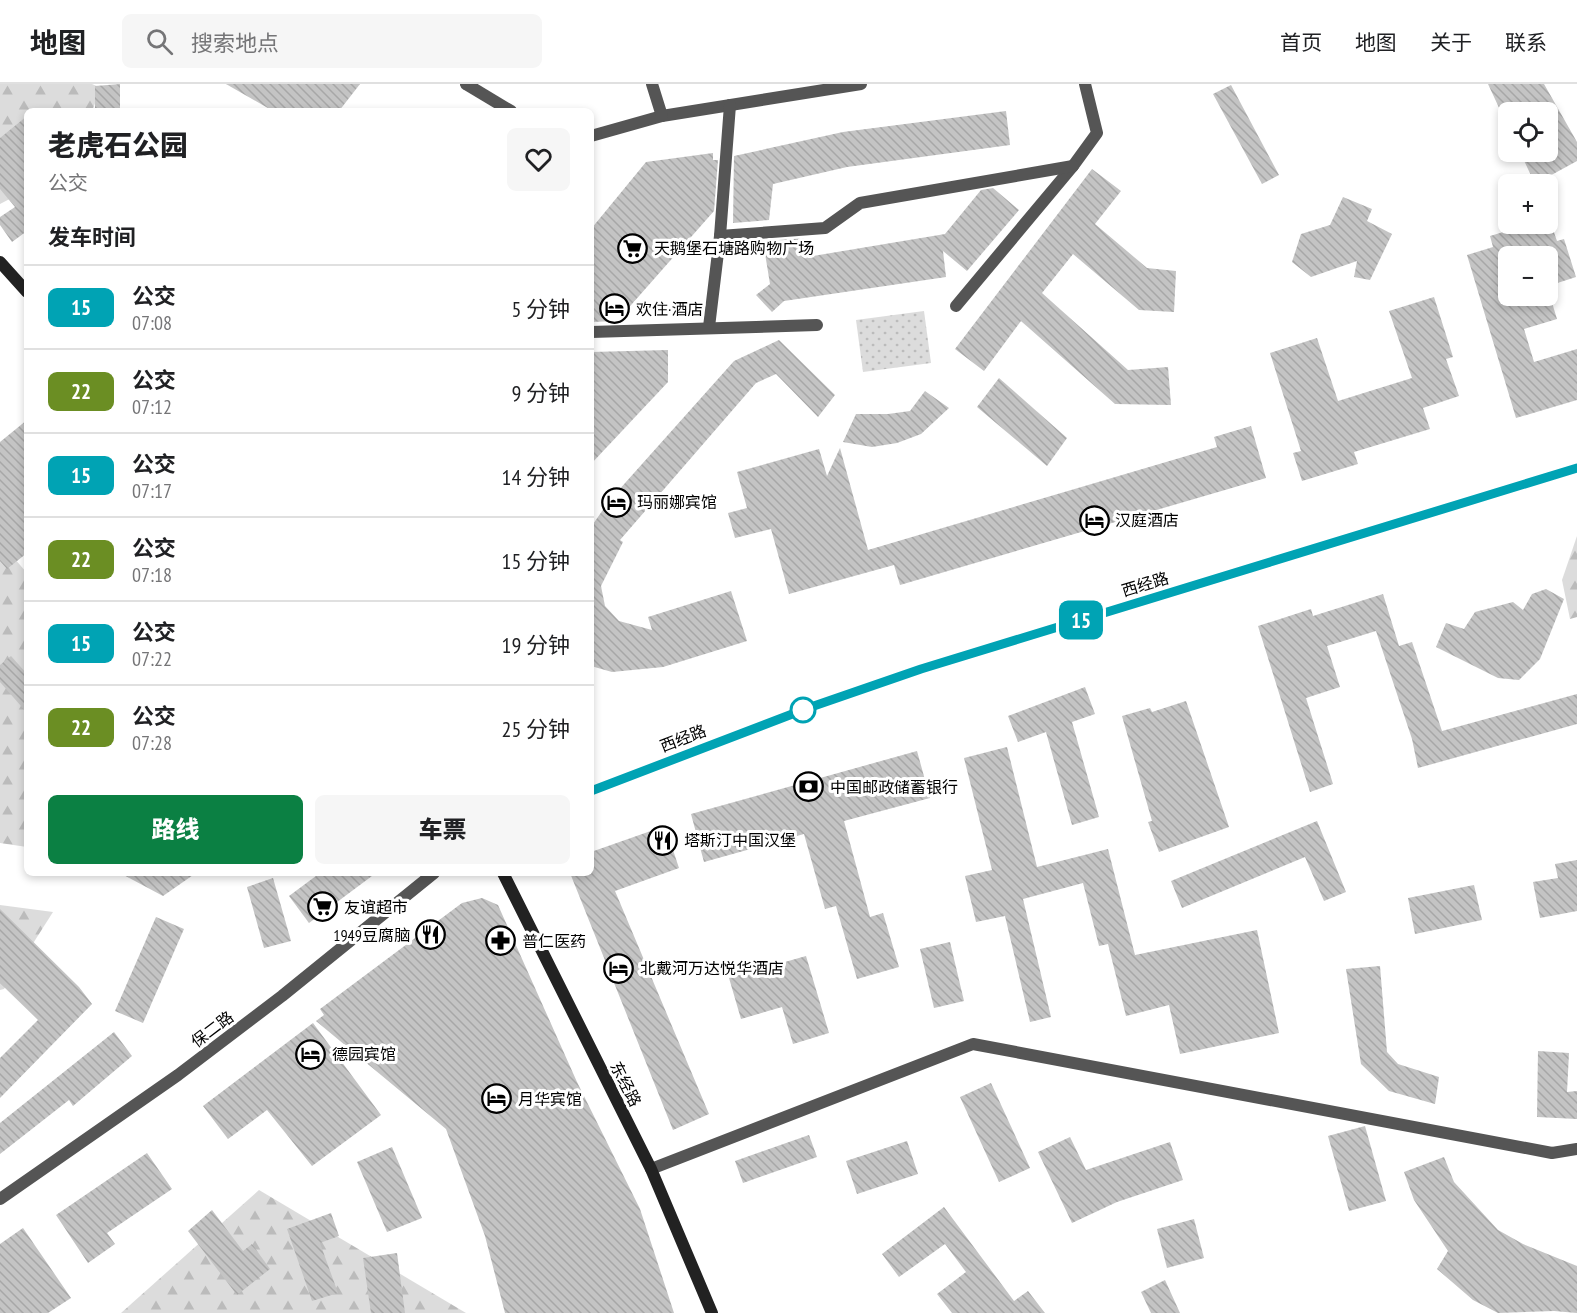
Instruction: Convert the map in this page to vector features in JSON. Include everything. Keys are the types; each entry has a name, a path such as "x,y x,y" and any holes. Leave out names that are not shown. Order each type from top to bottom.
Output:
{"main road":[{"path":"0,262 24,289"},
{"name":"西经路","path":"594,790 808,708 921,669 1577,468"},
{"name":"东经路","path":"504,876 651,1169 712,1313"}],"street":[{"path":"466,84 506,108"},
{"path":"652,84 662,116"},
{"path":"594,135 662,116 861,84"},
{"path":"956,306 1073,166 1096,133 1084,84"},
{"path":"709,327 720,236 730,105"},
{"path":"720,236 825,228 860,203 1073,166"},
{"path":"594,332 817,325"},
{"name":"保二路","path":"0,1199 178,1075 282,996 430,876"},
{"path":"651,1169 973,1044 1552,1153 1577,1149"}],"green space":[{"path":"0,84 92,84 101,88 93,108 24,108 24,192 0,204"},
{"path":"924,311 931,363 863,372 856,320"},
{"path":"1577,536 1577,617 1570,619 1562,580"},
{"path":"0,542 24,570 24,847 0,843"},
{"path":"0,905 53,912 4,989 0,990"},
{"path":"259,1190 466,1313 121,1313"}],"building":[{"path":"120,84 120,108 95,108 95,86"},
{"path":"226,84 360,84 341,108 268,108"},
{"path":"1488,84 1544,84 1554,102 1498,102 1498,106"},
{"path":"1231,85 1279,175 1262,184 1213,94"},
{"path":"1558,109 1577,142 1577,161 1553,174 1530,174 1525,162 1558,162"},
{"path":"1006,111 1010,145 847,167 773,184 769,220 733,223 734,156 843,132"},
{"path":"24,118 24,233 12,242 0,225 0,217 15,207 0,189 0,138"},
{"path":"713,153 713,160 718,160 714,211 617,321 594,322 594,225 646,162"},
{"path":"1092,169 1121,191 1095,224 1147,268 1176,271 1174,312 1139,310 1073,254 1042,293 1128,370 1168,367 1171,405 1115,404 1021,321 984,371 955,349"},
{"path":"993,188 1019,210 967,271 943,251 946,277 784,301 772,312 756,295 770,284 763,241 808,238 813,256 945,234 981,190"},
{"path":"1343,197 1372,209 1367,221 1392,234 1370,280 1354,277 1357,261 1311,277 1292,262 1301,234 1330,225"},
{"path":"1498,234 1555,234 1557,241 1564,239 1576,277 1558,283 1558,246 1498,246 1498,306 1553,306 1557,319 1524,329 1534,362 1577,349 1577,400 1516,418 1467,255 1493,247 1490,236"},
{"path":"1434,297 1453,357 1446,359 1459,396 1423,408 1430,429 1354,452 1358,464 1302,481 1293,453 1301,451 1270,353 1317,338 1338,401 1412,378 1389,311"},
{"path":"779,340 835,395 818,417 776,374 756,383 620,540 623,542 601,586 605,606 619,621 652,630 648,617 731,591 747,641 663,667 612,672 594,667 594,523 609,501 734,361"},
{"path":"668,350 668,382 594,461 594,352"},
{"path":"999,378 1067,438 1047,466 977,407"},
{"path":"925,391 949,408 921,434 897,443 872,447 843,442 856,414 910,411"},
{"path":"24,422 24,555 7,569 0,561 0,442"},
{"path":"1251,426 1266,478 900,585 894,565 789,594 771,529 735,538 728,513 747,508 737,472 819,449 827,476 840,448 868,550 1217,447 1214,437"},
{"path":"1546,589 1564,599 1540,659 1519,680 1498,678 1436,647 1446,623 1464,629 1475,612 1513,602 1523,610 1532,594"},
{"path":"1383,594 1399,646 1412,642 1442,731 1577,694 1577,724 1418,768 1412,739 1376,631 1327,646 1340,687 1306,698 1333,784 1310,792 1258,626 1311,609 1313,616"},
{"path":"11,656 24,671 24,710 0,682 0,665"},
{"path":"1085,687 1095,714 1072,722 1099,817 1072,825 1046,732 1018,742 1008,716"},
{"path":"1186,701 1229,827 1159,852 1148,822 1152,821 1122,716 1150,708 1152,712"},
{"path":"1007,747 1037,867 1108,849 1135,955 1257,930 1279,1033 1180,1054 1169,1005 1126,1016 1108,944 1099,946 1083,883 1023,899 1051,1017 1030,1022 1005,916 976,922 965,876 992,870 964,758"},
{"path":"917,751 930,798 844,821 870,917 883,913 899,967 857,979 836,906 825,909 804,834 704,862 691,814"},
{"path":"1317,821 1346,892 1324,901 1305,857 1182,908 1171,881"},
{"path":"665,826 679,868 615,891 709,1114 673,1130 571,876 594,876 594,851"},
{"path":"1577,860 1577,911 1540,918 1533,882 1558,878 1555,864"},
{"path":"126,876 192,876 163,896"},
{"path":"316,876 372,876 309,923 289,896"},
{"path":"273,878 291,941 264,948 247,887"},
{"path":"1474,885 1482,920 1415,934 1408,898"},
{"name":"月华宾馆","path":"482,898 498,905 577,1082 640,1209 674,1313 505,1313 485,1236 446,1129 316,1021 324,1015 320,1009 462,903"},
{"path":"0,909 79,987 92,1004 0,1098 0,1058 38,1020 0,983"},
{"path":"156,917 184,929 143,1023 115,1011"},
{"path":"950,942 964,1001 934,1008 920,949"},
{"path":"806,956 829,1033 793,1044 782,1007 741,1019 729,978"},
{"path":"1380,966 1387,1052 1398,1064 1439,1077 1435,1104 1389,1091 1361,1064 1346,969"},
{"path":"313,1023 381,1115 312,1166 267,1110 228,1139 203,1106"},
{"path":"114,1032 132,1056 73,1106 69,1100 0,1154 0,1123"},
{"path":"1538,1051 1569,1053 1567,1092 1577,1091 1577,1119 1537,1117"},
{"path":"991,1083 1030,1168 999,1182 960,1097"},
{"path":"1365,1126 1386,1201 1349,1211 1328,1136"},
{"path":"809,1135 817,1157 743,1183 735,1161"},
{"path":"1070,1137 1086,1170 1170,1142 1183,1180 1117,1202 1072,1223 1038,1152"},
{"path":"907,1141 918,1174 857,1194 846,1161"},
{"path":"392,1147 422,1218 387,1232 357,1162"},
{"path":"147,1153 172,1189 107,1233 115,1244 88,1263 56,1215"},
{"path":"1444,1157 1454,1182 1498,1230 1523,1244 1577,1266 1577,1313 1554,1311 1498,1313 1473,1300 1437,1269 1448,1251 1414,1200 1404,1172"},
{"path":"944,1207 1014,1301 1028,1291 1045,1313 952,1313 937,1294 966,1272 945,1244 899,1277 882,1254"},
{"path":"212,1210 243,1251 252,1244 270,1269 237,1295 188,1231"},
{"path":"331,1213 339,1236 320,1243 338,1293 312,1301 287,1229"},
{"path":"1194,1219 1204,1258 1167,1268 1157,1229"},
{"path":"23,1228 71,1298 48,1313 0,1313 0,1244"},
{"path":"397,1253 405,1313 371,1313 363,1258"},
{"path":"1165,1280 1180,1313 1151,1313 1141,1292"}],"bus line":[{"name":"15","path":"594,790 808,708 921,669 1577,468"}],"place":[{"name":"天鹅堡石塘路购物广场","path":"633,248"},
{"name":"欢住·酒店","path":"615,309"},
{"name":"玛丽娜宾馆","path":"616,502"},
{"name":"汉庭酒店","path":"1094,520"},
{"name":"中国邮政储蓄银行","path":"809,787"},
{"name":"塔斯汀中国汉堡","path":"663,840"},
{"name":"友谊超市","path":"323,907"},
{"name":"1949豆腐脑","path":"431,935"},
{"name":"普仁医药","path":"501,941"},
{"name":"北戴河万达悦华酒店","path":"619,968"},
{"name":"德园宾馆","path":"311,1054"},
{"name":"月华宾馆","path":"497,1099"}]}
